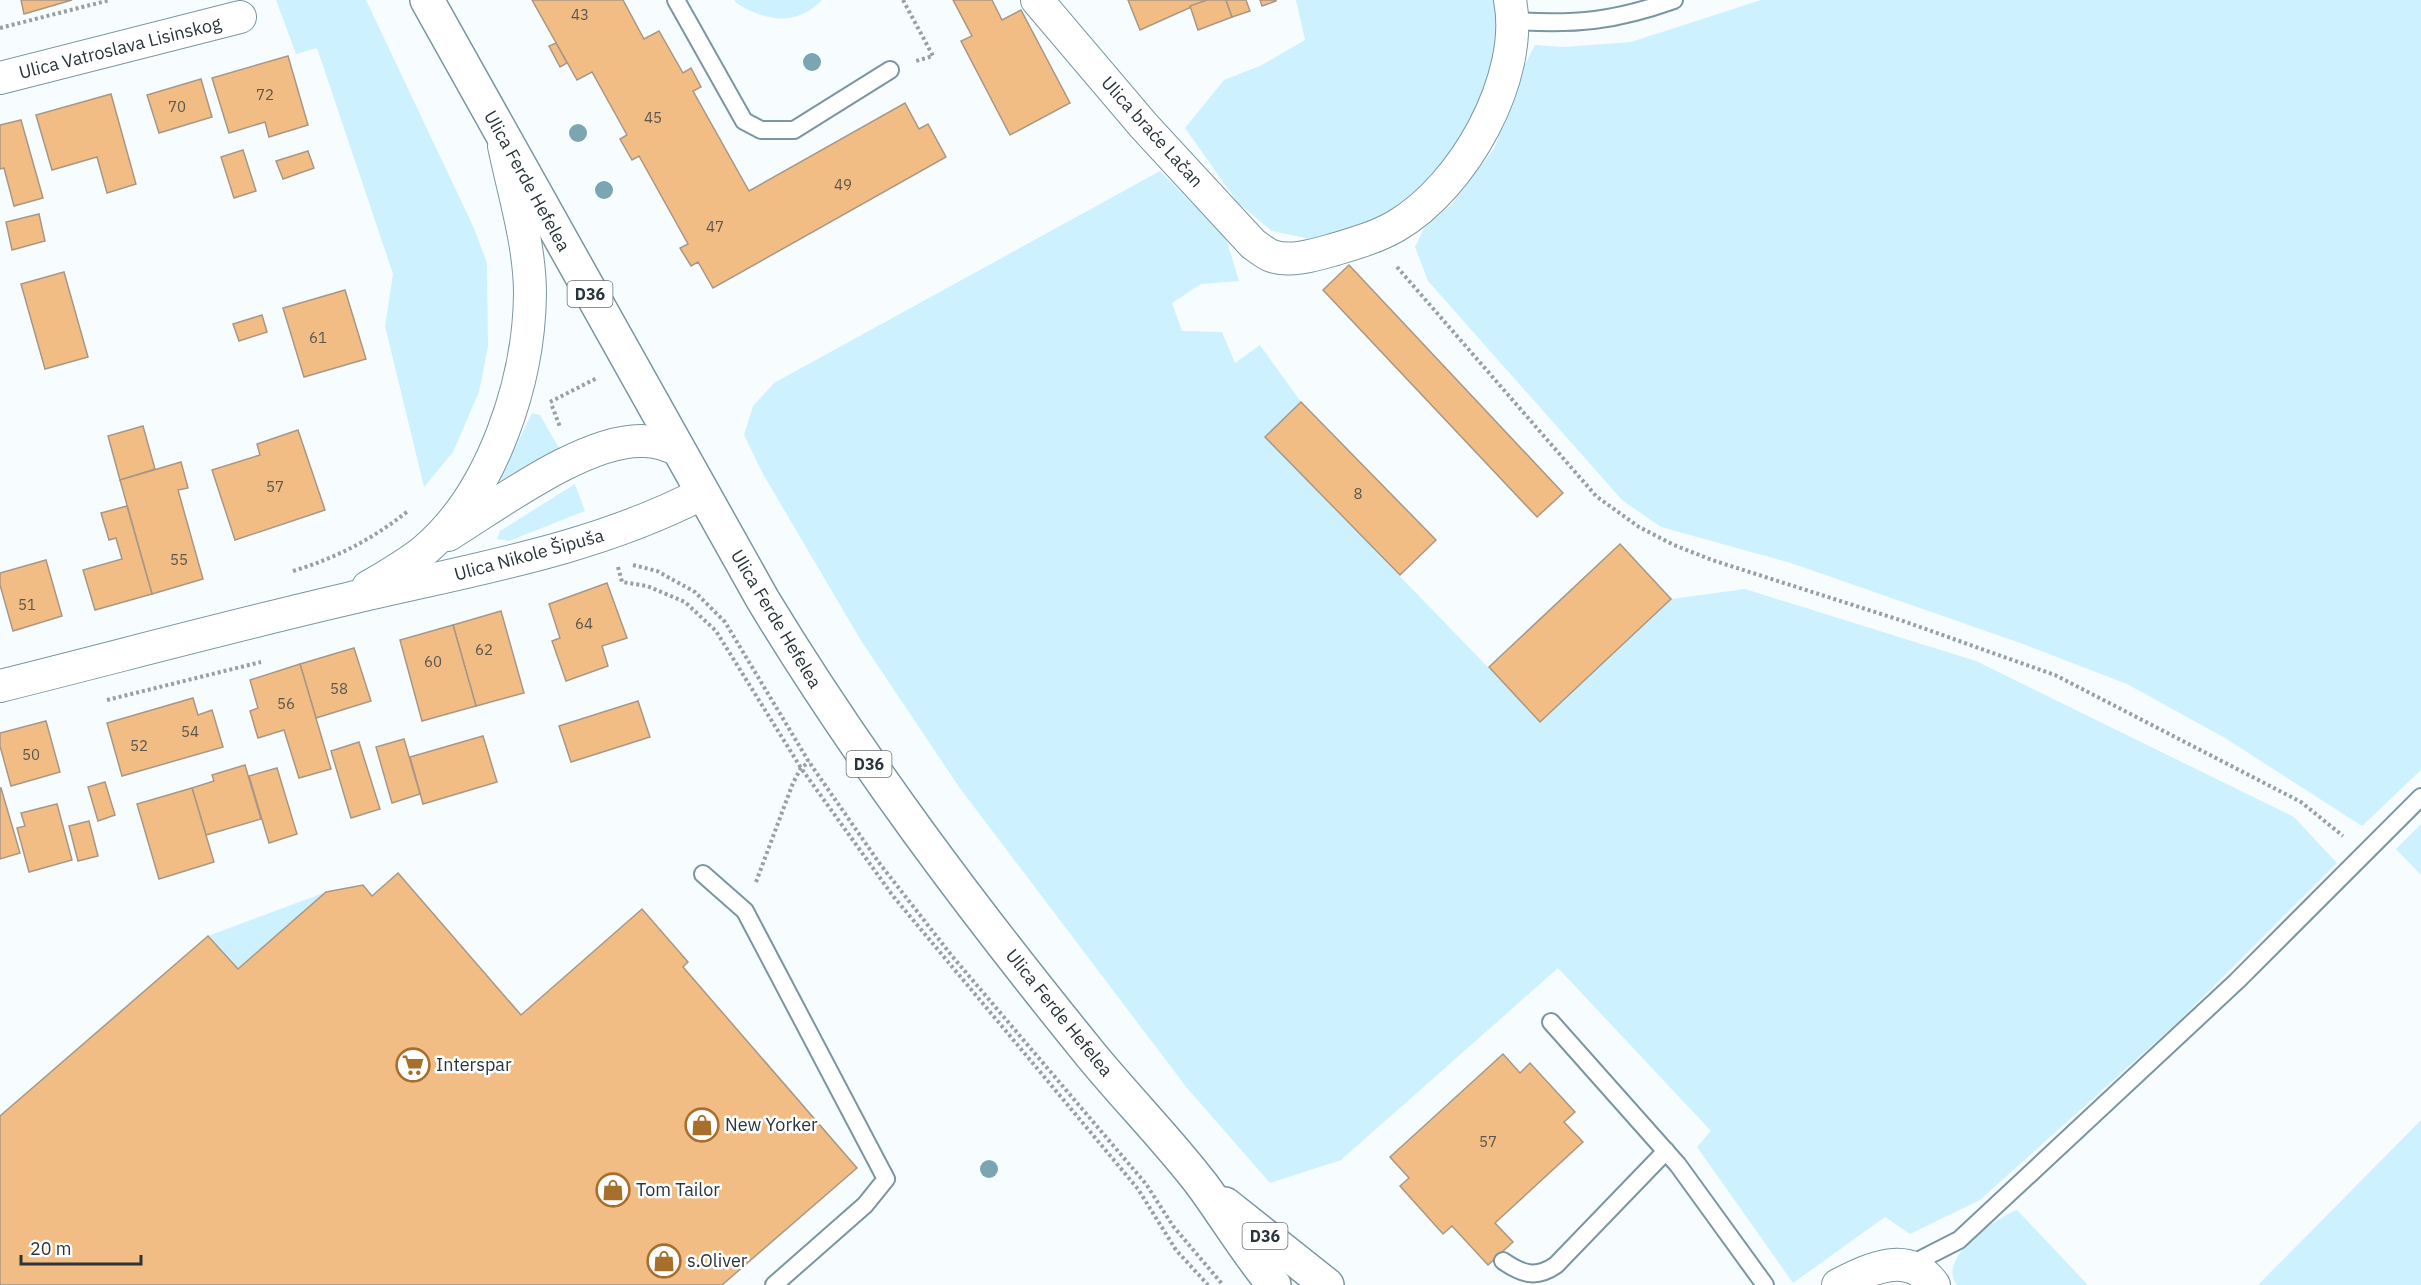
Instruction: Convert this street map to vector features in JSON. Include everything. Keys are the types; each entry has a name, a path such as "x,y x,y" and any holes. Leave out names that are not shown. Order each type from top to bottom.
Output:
{"main road":[{"name":"Ulica Ferde Hefelea","path":"427,0 502,138 768,609 880,781 1091,1055 1203,1186 1244,1249 1274,1285"},
{"name":"Ulica Ferde Hefelea","path":"1203,1186 1327,1285"}],"street":[{"name":"Ulica braće Lačan","path":"1037,0 1144,126 1253,244 1273,257 1306,256 1371,238"},
{"path":"1371,238 1396,226 1431,198 1447,182 1475,142 1504,79 1513,46 1512,10"},
{"name":"Ulica Vatroslava Lisinskog","path":"0,78 240,17"},
{"name":"Ulica Nikole Šipuša","path":"426,549 460,511 484,473 503,430 518,386 527,345 530,293 527,253 502,138"},
{"name":"Ulica Nikole Šipuša","path":"349,598 574,460 598,449 641,440 660,442 679,450"},
{"name":"Ulica Nikole Šipuša","path":"0,687 349,598 446,578 605,535 671,509 703,493"},
{"path":"1838,1285 1876,1267 1908,1266 1924,1272 1934,1285"}],"lane":[{"path":"676,0 744,121 761,130 794,130 890,70"},
{"path":"1512,10 1576,23 1616,19 1674,0"},
{"path":"1908,1266 1959,1240 2237,981 2421,797"},
{"path":"703,874 745,911 886,1179 865,1205 774,1285"},
{"path":"1551,1022 1666,1151 1765,1285"},
{"path":"1503,1261 1521,1273 1545,1272 1556,1265 1666,1151"}],"path":[{"path":"0,28 110,0"},
{"path":"890,70 933,56 903,0"},
{"path":"1371,238 1596,496 1639,527 1674,546 1712,560 1900,620 2055,675 2301,802 2364,854"},
{"path":"550,402 592,380"},
{"path":"544,398 550,402 563,434"},
{"path":"289,572 321,562 364,542 416,504"},
{"path":"616,563 622,582 647,586 685,602 716,631 801,768 893,896 1138,1189 1176,1250 1208,1285"},
{"path":"102,701 261,662"},
{"path":"745,911 801,768 809,762"}],"shaded area":[{"path":"276,0 366,0 473,226 487,263 488,347 479,392 453,452 424,487 385,326 393,274 317,48 296,54"},
{"path":"734,0 822,0 805,13 778,18 759,14 741,6"},
{"path":"1296,0 1496,0 1499,39 1488,80 1462,137 1417,195 1375,222 1310,239 1272,231 1238,203 1185,128 1224,80 1262,65 1305,40"},
{"path":"1761,0 2421,0 2421,770 2362,826 2225,738 2127,684 2023,644 1791,563 1661,527 1622,500 1428,281 1415,247 1424,228 1451,205 1495,147 1522,70 1535,45 1563,47 1631,42"},
{"path":"1160,171 1226,238 1239,281 1201,284 1172,303 1182,331 1222,332 1235,363 1260,345 1301,402 1265,437 1540,721 1671,599 1745,589 1976,661 2294,817 2337,863 2179,1021 1980,1200 1910,1234 1885,1217 1793,1283 1697,1147 1711,1131 1558,968 1341,1160 1270,1183 1187,1088 959,787 860,639 763,474 744,435 753,406 774,383"},
{"path":"532,413 540,415 559,448 499,481"},
{"path":"575,484 585,511 509,541 497,539 500,531"},
{"path":"2421,824 2421,875 2396,849"},
{"path":"326,892 238,969 208,936"},
{"path":"2421,1120 2421,1285 2258,1285"},
{"path":"2017,1210 2088,1285 1957,1285 1952,1275 1954,1263 1961,1252 1983,1230"}],"building":[{"path":"21,0 72,0 24,14"},
{"path":"532,0 623,0 644,39 659,31 683,73 691,68 701,87 693,91 749,191 905,103 919,129 928,124 946,157 713,288 698,262 691,266 680,248 688,244 639,156 632,160 620,139 627,135 592,72 577,80"},
{"path":"953,0 992,0 1002,20 1021,10 1070,103 1010,135 961,41 972,36"},
{"path":"1128,0 1207,0 1140,30"},
{"path":"1207,0 1226,0 1232,17 1198,30 1190,6"},
{"path":"1226,0 1246,0 1250,11 1232,17"},
{"path":"1260,0 1276,0 1276,1 1262,6"},
{"path":"556,43 567,63 560,67 549,46"},
{"path":"288,56 308,125 269,137 265,122 229,133 212,78"},
{"path":"201,79 212,117 159,133 147,95"},
{"path":"111,94 136,184 107,193 97,157 52,170 36,115"},
{"path":"21,120 43,198 14,206 4,168 0,169 0,125"},
{"path":"243,150 256,191 234,198 221,157"},
{"path":"308,151 314,168 283,179 276,161"},
{"path":"39,214 45,241 12,250 6,222"},
{"path":"1349,265 1563,493 1537,517 1323,290"},
{"path":"64,272 88,357 45,369 21,284"},
{"path":"345,290 366,359 304,377 283,308"},
{"path":"262,315 267,332 239,341 233,324"},
{"path":"1301,402 1436,540 1400,575 1265,437"},
{"path":"143,426 155,469 120,480 108,436"},
{"path":"298,430 325,510 235,540 212,470 260,455 257,444"},
{"path":"181,462 188,488 178,490 203,579 152,594 120,480"},
{"path":"127,506 152,594 95,610 83,570 122,559 116,538 109,540 101,513"},
{"path":"1620,544 1671,599 1540,722 1489,667"},
{"path":"46,560 62,616 13,631 0,585 0,573"},
{"path":"607,583 627,638 602,646 608,666 566,681 552,641 560,638 549,604"},
{"path":"501,611 524,693 476,706 453,625"},
{"path":"453,625 476,706 422,721 400,640"},
{"path":"354,648 371,701 316,718 300,664"},
{"path":"300,664 331,769 299,778 284,730 258,738 250,711 258,708 250,680"},
{"path":"193,698 198,715 212,710 223,747 122,776 107,723"},
{"path":"638,701 650,737 571,762 559,726"},
{"path":"46,721 60,772 11,786 0,746 0,733"},
{"path":"483,736 497,782 423,804 410,757"},
{"path":"404,739 420,794 392,803 376,747"},
{"path":"359,742 380,809 351,818 331,751"},
{"path":"245,765 261,819 206,835 192,788 214,781 212,775"},
{"path":"277,768 297,834 269,843 249,776"},
{"path":"105,782 115,815 98,821 88,787"},
{"path":"0,788 20,853 0,859"},
{"path":"192,788 214,862 159,879 137,804"},
{"path":"57,804 72,860 29,872 17,828 25,826 21,813"},
{"path":"89,821 98,856 78,861 69,826"},
{"name":"Interspar","path":"398,873 521,1015 642,909 688,962 683,967 857,1168 722,1285 0,1285 0,1116 208,936 238,969 326,892 363,885 372,896"},
{"path":"1503,1054 1520,1073 1530,1063 1575,1112 1564,1122 1583,1142 1495,1223 1513,1242 1488,1265 1452,1226 1443,1234 1400,1186 1409,1178 1390,1157"}],"place":[{"name":"Interspar","path":"413,1065"},
{"name":"New Yorker","path":"702,1125"},
{"name":"Tom Tailor","path":"613,1190"},
{"name":"s.Oliver","path":"664,1261"}]}
